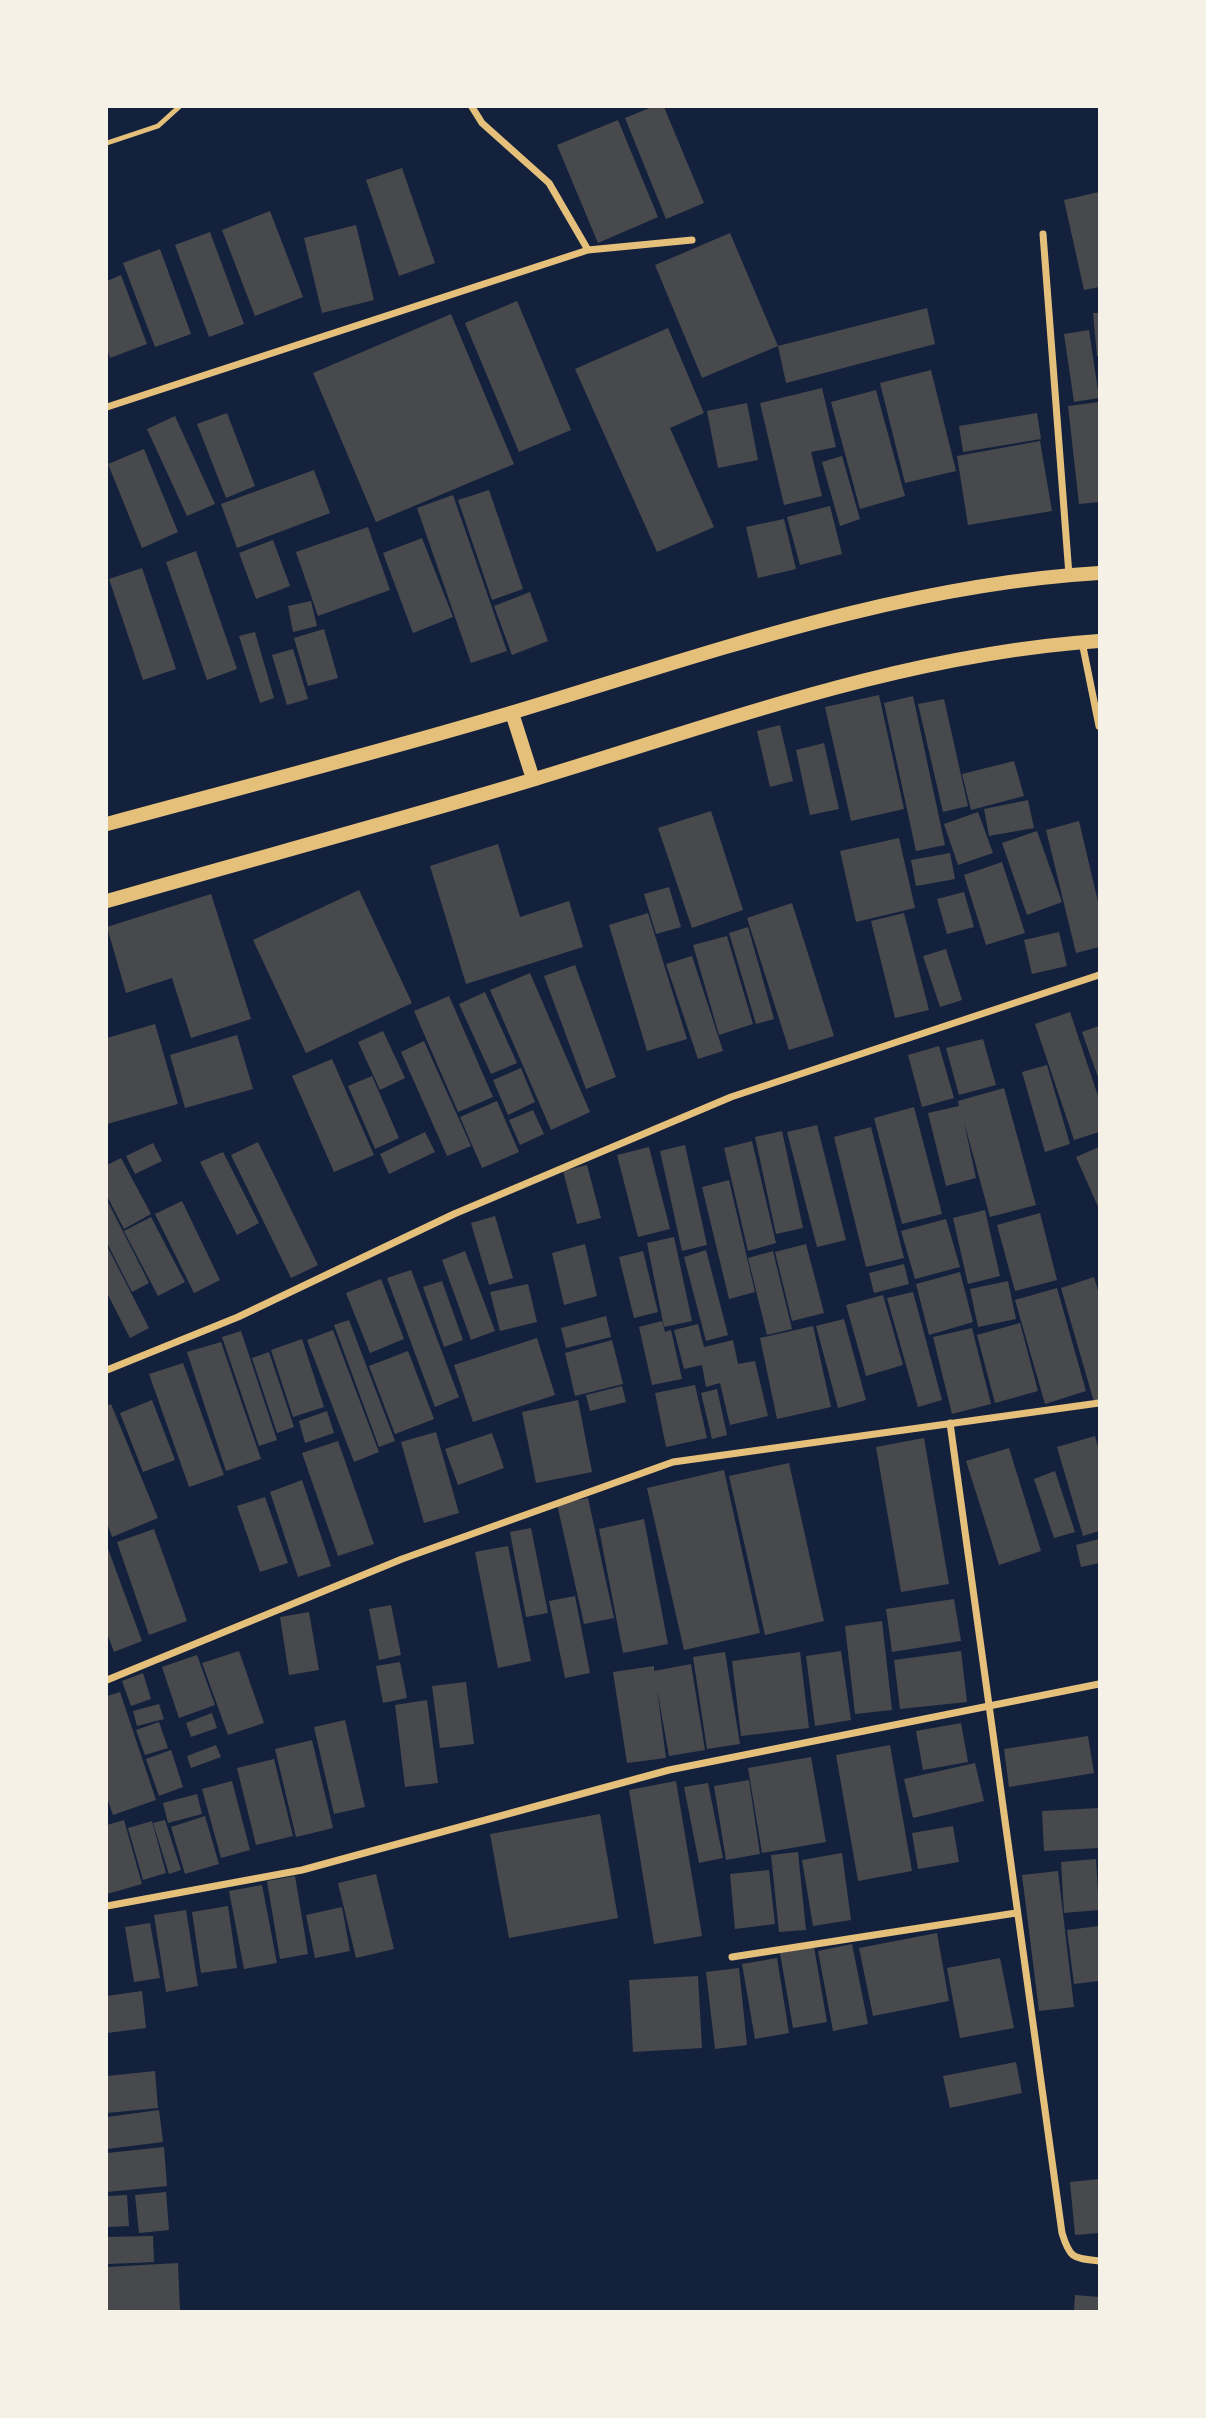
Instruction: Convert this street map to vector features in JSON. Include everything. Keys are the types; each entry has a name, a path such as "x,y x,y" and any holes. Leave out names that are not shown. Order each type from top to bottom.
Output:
{"main road":[{"path":"107,824 512,713 776,632 933,594 1099,573"},
{"path":"107,901 533,779 809,693 966,658 1099,641"},
{"path":"512,713 533,779"}],"street":[{"path":"472,107 482,123 549,183 587,250"},
{"path":"1043,234 1069,575"},
{"path":"107,407 587,250 692,240"},
{"path":"1082,642 1099,726"},
{"path":"107,1370 238,1317 454,1214 731,1097 1099,975"},
{"path":"107,1680 401,1559 673,1462 1099,1403"},
{"path":"950,1423 992,1707 1016,1913 1062,2233 1069,2253 1076,2258 1099,2261"},
{"path":"107,1906 302,1870 668,1770 1099,1684"},
{"path":"732,1957 1016,1913"}],"lane":[{"path":"107,142 158,126 179,107"}],"building":[{"path":"652,107 664,107 704,203 666,219 625,118"},
{"path":"618,120 658,217 598,243 557,145"},
{"path":"402,168 435,263 399,276 366,180"},
{"path":"1099,192 1099,287 1084,290 1064,200"},
{"path":"270,211 303,297 255,316 222,230"},
{"path":"356,225 374,300 322,313 304,238"},
{"path":"210,232 244,324 209,337 175,245"},
{"path":"730,233 778,346 702,378 655,265"},
{"path":"160,249 191,334 155,347 123,263"},
{"path":"121,275 147,344 110,358 107,349 107,281"},
{"path":"517,301 571,430 519,452 465,323"},
{"path":"927,308 935,344 786,383 778,346"},
{"path":"1093,313 1099,313 1099,356 1097,356"},
{"path":"451,314 514,464 376,522 313,373"},
{"path":"668,328 704,413 670,428 714,527 657,552 575,369"},
{"path":"1089,330 1099,398 1074,402 1064,334"},
{"path":"931,370 956,471 905,483 880,383"},
{"path":"822,388 836,447 811,452 822,496 784,505 760,403"},
{"path":"876,390 905,496 860,509 831,402"},
{"path":"1099,402 1099,502 1079,504 1068,406"},
{"path":"747,403 758,460 718,468 707,411"},
{"path":"227,413 255,486 226,498 197,424"},
{"path":"1037,413 1041,439 963,452 959,426"},
{"path":"175,416 215,504 187,516 147,429"},
{"path":"1040,441 1052,511 968,525 957,456"},
{"path":"144,449 178,532 142,548 108,464"},
{"path":"842,456 860,519 840,526 822,462"},
{"path":"314,470 330,513 237,548 221,504"},
{"path":"489,490 523,589 492,600 458,500"},
{"path":"453,495 507,651 471,663 417,508"},
{"path":"830,506 842,554 800,565 787,517"},
{"path":"784,519 796,569 758,578 746,527"},
{"path":"368,527 390,590 318,616 296,552"},
{"path":"422,538 453,617 413,633 383,553"},
{"path":"273,540 290,586 256,599 239,553"},
{"path":"196,551 237,669 207,680 166,562"},
{"path":"142,568 176,669 143,680 109,579"},
{"path":"530,592 548,641 512,655 494,606"},
{"path":"311,601 317,626 293,632 288,606"},
{"path":"324,629 338,678 308,686 294,638"},
{"path":"255,632 274,698 260,703 239,636"},
{"path":"293,649 308,699 287,705 272,655"},
{"path":"879,695 904,809 851,821 825,707"},
{"path":"913,696 945,845 916,851 884,703"},
{"path":"944,699 968,806 943,812 918,704"},
{"path":"780,725 793,781 770,787 757,731"},
{"path":"824,743 839,809 810,815 796,750"},
{"path":"1014,761 1024,796 971,810 962,774"},
{"path":"1028,800 1034,828 989,836 984,809"},
{"path":"711,811 743,910 692,928 658,828"},
{"path":"978,812 993,853 958,865 944,824"},
{"path":"1079,821 1099,906 1099,947 1076,953 1046,830"},
{"path":"1037,831 1062,902 1027,915 1002,843"},
{"path":"899,838 915,908 856,922 840,851"},
{"path":"498,844 520,917 569,901 583,947 466,984 430,866"},
{"path":"950,853 955,879 916,886 911,860"},
{"path":"1002,862 1025,933 986,945 964,875"},
{"path":"669,887 681,927 656,934 644,894"},
{"path":"359,890 412,1003 306,1053 253,940"},
{"path":"964,892 974,927 947,934 937,899"},
{"path":"211,894 251,1019 191,1038 172,978 126,993 107,927"},
{"path":"792,903 834,1036 789,1050 747,918"},
{"path":"648,913 687,1039 647,1051 609,925"},
{"path":"904,913 929,1010 895,1018 871,921"},
{"path":"748,927 774,1019 756,1024 729,933"},
{"path":"1059,932 1067,966 1032,974 1024,940"},
{"path":"727,936 753,1024 719,1035 693,945"},
{"path":"946,949 962,1000 940,1007 923,956"},
{"path":"692,956 723,1051 698,1059 666,964"},
{"path":"575,965 616,1077 586,1089 544,976"},
{"path":"530,973 590,1112 551,1130 490,990"},
{"path":"485,992 517,1063 491,1074 459,1004"},
{"path":"449,996 493,1097 458,1112 414,1011"},
{"path":"1070,1012 1099,1099 1099,1132 1074,1140 1035,1024"},
{"path":"155,1024 178,1104 107,1124 107,1038"},
{"path":"1099,1026 1099,1080 1082,1032"},
{"path":"383,1031 405,1078 380,1090 358,1042"},
{"path":"237,1035 253,1089 185,1108 170,1055"},
{"path":"983,1039 996,1085 959,1095 946,1048"},
{"path":"424,1041 471,1146 447,1156 401,1052"},
{"path":"939,1046 954,1098 922,1107 908,1055"},
{"path":"332,1059 374,1155 334,1172 292,1076"},
{"path":"1047,1065 1070,1144 1045,1152 1022,1072"},
{"path":"521,1068 535,1102 508,1115 493,1080"},
{"path":"372,1076 399,1138 375,1149 348,1086"},
{"path":"1004,1088 1036,1205 990,1217 964,1122 976,1178 946,1186 928,1113 959,1106 958,1101"},
{"path":"497,1101 519,1152 482,1168 460,1117"},
{"path":"914,1107 942,1214 902,1224 874,1118"},
{"path":"533,1110 544,1134 520,1145 509,1120"},
{"path":"817,1125 846,1240 817,1247 787,1132"},
{"path":"871,1127 904,1258 866,1267 834,1137"},
{"path":"782,1131 803,1228 776,1234 755,1137"},
{"path":"425,1132 435,1152 389,1174 380,1154"},
{"path":"752,1141 776,1243 748,1251 724,1148"},
{"path":"258,1142 318,1265 291,1278 231,1155"},
{"path":"153,1143 162,1161 135,1174 126,1156"},
{"path":"685,1145 707,1245 682,1251 660,1151"},
{"path":"649,1147 670,1229 638,1237 617,1155"},
{"path":"1099,1147 1099,1209 1076,1157"},
{"path":"223,1152 259,1223 237,1235 200,1162"},
{"path":"121,1158 151,1214 124,1229 107,1196 107,1165"},
{"path":"587,1165 601,1218 577,1224 563,1171"},
{"path":"729,1180 755,1292 729,1299 702,1187"},
{"path":"107,1200 149,1283 132,1292 107,1243"},
{"path":"182,1201 220,1280 194,1293 155,1214"},
{"path":"985,1210 1000,1276 968,1284 953,1218"},
{"path":"1040,1213 1057,1280 1015,1291 997,1225"},
{"path":"495,1216 513,1278 489,1285 471,1223"},
{"path":"151,1217 185,1282 158,1296 124,1231"},
{"path":"946,1219 960,1267 915,1279 901,1231"},
{"path":"674,1237 692,1321 664,1327 647,1243"},
{"path":"585,1244 597,1296 564,1305 552,1253"},
{"path":"806,1244 824,1313 792,1321 775,1252"},
{"path":"107,1246 149,1328 130,1338 107,1293"},
{"path":"706,1250 728,1335 706,1341 684,1257"},
{"path":"465,1251 495,1331 471,1340 442,1260"},
{"path":"643,1251 658,1312 634,1318 619,1257"},
{"path":"773,1251 792,1329 767,1335 748,1258"},
{"path":"904,1264 909,1284 874,1293 869,1273"},
{"path":"411,1270 459,1397 435,1407 387,1278"},
{"path":"960,1272 973,1322 929,1335 916,1284"},
{"path":"1094,1277 1099,1294 1099,1400 1094,1402 1061,1288"},
{"path":"381,1279 404,1339 370,1353 346,1293"},
{"path":"442,1281 463,1340 444,1347 423,1287"},
{"path":"1008,1281 1016,1319 978,1327 970,1289"},
{"path":"528,1284 537,1322 500,1331 490,1292"},
{"path":"1057,1288 1086,1391 1045,1404 1015,1300"},
{"path":"913,1292 942,1400 918,1407 887,1298"},
{"path":"883,1295 903,1365 866,1376 846,1305"},
{"path":"606,1316 611,1337 566,1348 561,1328"},
{"path":"844,1319 866,1400 838,1408 816,1326"},
{"path":"349,1320 395,1441 379,1447 334,1325"},
{"path":"662,1321 665,1332 671,1330 682,1379 652,1385 639,1327"},
{"path":"1020,1323 1038,1391 995,1403 977,1335"},
{"path":"698,1324 704,1347 733,1340 738,1364 755,1361 768,1416 730,1425 720,1383 706,1387 702,1365 684,1369 674,1330"},
{"path":"813,1326 831,1407 777,1419 760,1338"},
{"path":"972,1328 991,1404 952,1414 933,1337"},
{"path":"333,1330 379,1452 354,1462 307,1340"},
{"path":"241,1331 277,1440 259,1446 222,1337"},
{"path":"537,1338 555,1395 473,1422 454,1365"},
{"path":"302,1339 324,1407 293,1417 271,1350"},
{"path":"612,1340 623,1384 575,1396 565,1353"},
{"path":"221,1342 261,1459 226,1471 187,1352"},
{"path":"408,1351 434,1419 395,1434 369,1366"},
{"path":"269,1352 294,1427 277,1433 252,1358"},
{"path":"183,1363 224,1475 189,1487 149,1374"},
{"path":"695,1385 707,1438 666,1447 655,1393"},
{"path":"622,1386 626,1402 590,1411 586,1395"},
{"path":"717,1389 727,1435 712,1439 701,1393"},
{"path":"152,1400 175,1460 143,1472 120,1413"},
{"path":"578,1400 592,1472 536,1483 522,1412"},
{"path":"111,1404 158,1518 112,1537 107,1523 107,1406"},
{"path":"327,1411 334,1433 305,1443 299,1421"},
{"path":"436,1432 459,1513 424,1523 401,1442"},
{"path":"492,1433 504,1468 458,1485 445,1449"},
{"path":"1095,1436 1099,1451 1099,1531 1083,1536 1057,1447"},
{"path":"924,1438 949,1584 901,1592 876,1447"},
{"path":"338,1441 374,1544 338,1556 302,1453"},
{"path":"1009,1448 1041,1551 999,1565 966,1461"},
{"path":"789,1463 824,1621 765,1635 729,1476"},
{"path":"724,1470 760,1633 684,1650 647,1488"},
{"path":"1055,1471 1075,1532 1054,1538 1034,1479"},
{"path":"302,1480 331,1566 298,1577 270,1492"},
{"path":"265,1497 288,1563 260,1572 237,1506"},
{"path":"588,1498 614,1618 584,1624 557,1504"},
{"path":"644,1519 668,1644 623,1653 599,1529"},
{"path":"531,1528 548,1613 526,1617 510,1532"},
{"path":"154,1529 187,1621 149,1635 117,1542"},
{"path":"1099,1539 1099,1563 1081,1567 1076,1545"},
{"path":"107,1546 142,1641 114,1652 107,1633"},
{"path":"508,1546 531,1661 498,1668 475,1552"},
{"path":"575,1596 590,1673 565,1678 549,1601"},
{"path":"954,1599 961,1641 892,1652 886,1609"},
{"path":"391,1605 401,1655 379,1660 369,1609"},
{"path":"309,1612 319,1670 289,1675 280,1617"},
{"path":"882,1621 892,1710 855,1714 845,1626"},
{"path":"239,1651 264,1723 228,1735 202,1663"},
{"path":"841,1651 851,1720 815,1726 806,1656"},
{"path":"961,1651 967,1702 900,1709 894,1660"},
{"path":"725,1652 740,1744 707,1749 693,1657"},
{"path":"800,1652 809,1728 741,1736 732,1661"},
{"path":"197,1655 215,1705 179,1718 162,1667"},
{"path":"400,1662 407,1698 383,1703 376,1666"},
{"path":"691,1664 705,1750 669,1756 657,1689 666,1758 627,1763 613,1672 654,1666 654,1671"},
{"path":"143,1673 151,1699 131,1706 122,1681"},
{"path":"466,1682 474,1744 440,1748 432,1686"},
{"path":"120,1692 156,1800 113,1815 107,1798 107,1696"},
{"path":"427,1700 438,1783 405,1787 395,1705"},
{"path":"159,1704 164,1719 137,1726 133,1711"},
{"path":"212,1713 217,1728 191,1737 186,1723"},
{"path":"345,1720 365,1807 334,1814 314,1727"},
{"path":"159,1722 168,1748 145,1755 136,1730"},
{"path":"961,1723 968,1762 923,1770 916,1731"},
{"path":"1088,1736 1094,1773 1009,1787 1004,1749"},
{"path":"312,1740 333,1828 296,1837 275,1749"},
{"path":"216,1745 221,1757 191,1768 187,1756"},
{"path":"890,1745 912,1871 858,1881 836,1755"},
{"path":"171,1750 183,1787 159,1796 146,1759"},
{"path":"811,1757 826,1842 762,1853 748,1768"},
{"path":"274,1759 293,1836 256,1845 237,1768"},
{"path":"975,1763 984,1801 913,1818 904,1779"},
{"path":"749,1780 760,1854 726,1860 714,1786"},
{"path":"232,1781 250,1850 221,1858 202,1789"},
{"path":"676,1781 702,1936 654,1944 629,1790"},
{"path":"708,1783 723,1858 699,1863 684,1787"},
{"path":"197,1794 202,1814 168,1823 163,1803"},
{"path":"1099,1808 1099,1848 1044,1851 1042,1811"},
{"path":"600,1814 618,1918 509,1938 490,1834"},
{"path":"205,1816 219,1864 185,1874 171,1827"},
{"path":"124,1820 142,1884 107,1894 107,1825"},
{"path":"165,1820 181,1870 169,1874 153,1823"},
{"path":"152,1821 166,1873 143,1880 128,1828"},
{"path":"953,1826 959,1862 918,1869 912,1833"},
{"path":"798,1852 806,1930 779,1932 771,1855"},
{"path":"842,1853 851,1920 813,1926 802,1860"},
{"path":"1096,1859 1099,1910 1064,1913 1061,1862"},
{"path":"769,1870 775,1924 735,1929 730,1874"},
{"path":"1058,1871 1074,2007 1039,2011 1022,1875"},
{"path":"376,1874 394,1949 356,1958 338,1883"},
{"path":"295,1876 308,1954 280,1959 267,1881"},
{"path":"262,1885 277,1963 244,1969 229,1891"},
{"path":"228,1906 237,1968 201,1973 192,1912"},
{"path":"342,1907 350,1951 315,1958 306,1915"},
{"path":"186,1910 198,1986 166,1992 154,1915"},
{"path":"150,1923 160,1978 134,1982 125,1927"},
{"path":"1099,1926 1099,1981 1074,1984 1067,1930"},
{"path":"937,1933 949,2001 873,2016 859,1948"},
{"path":"852,1944 868,2024 833,2031 818,1951"},
{"path":"814,1947 827,2022 793,2028 780,1953"},
{"path":"777,1958 789,2033 755,2039 742,1964"},
{"path":"1000,1958 1014,2028 960,2038 947,1968"},
{"path":"739,1968 747,2045 715,2049 706,1972"},
{"path":"698,1976 702,2048 633,2052 629,1980"},
{"path":"142,1991 146,2028 107,2033 107,1996"},
{"path":"1016,2062 1022,2093 950,2108 943,2076"},
{"path":"155,2071 158,2108 107,2113 107,2076"},
{"path":"159,2110 163,2142 107,2149 107,2117"},
{"path":"164,2147 167,2186 107,2192 107,2153"},
{"path":"1099,2179 1099,2233 1075,2235 1070,2182"},
{"path":"166,2192 169,2230 139,2233 135,2195"},
{"path":"127,2195 129,2226 107,2227 107,2196"},
{"path":"153,2236 154,2262 108,2264 107,2237"},
{"path":"178,2263 180,2311 107,2311 107,2267"},
{"path":"1075,2295 1099,2297 1099,2311 1074,2311"}]}
